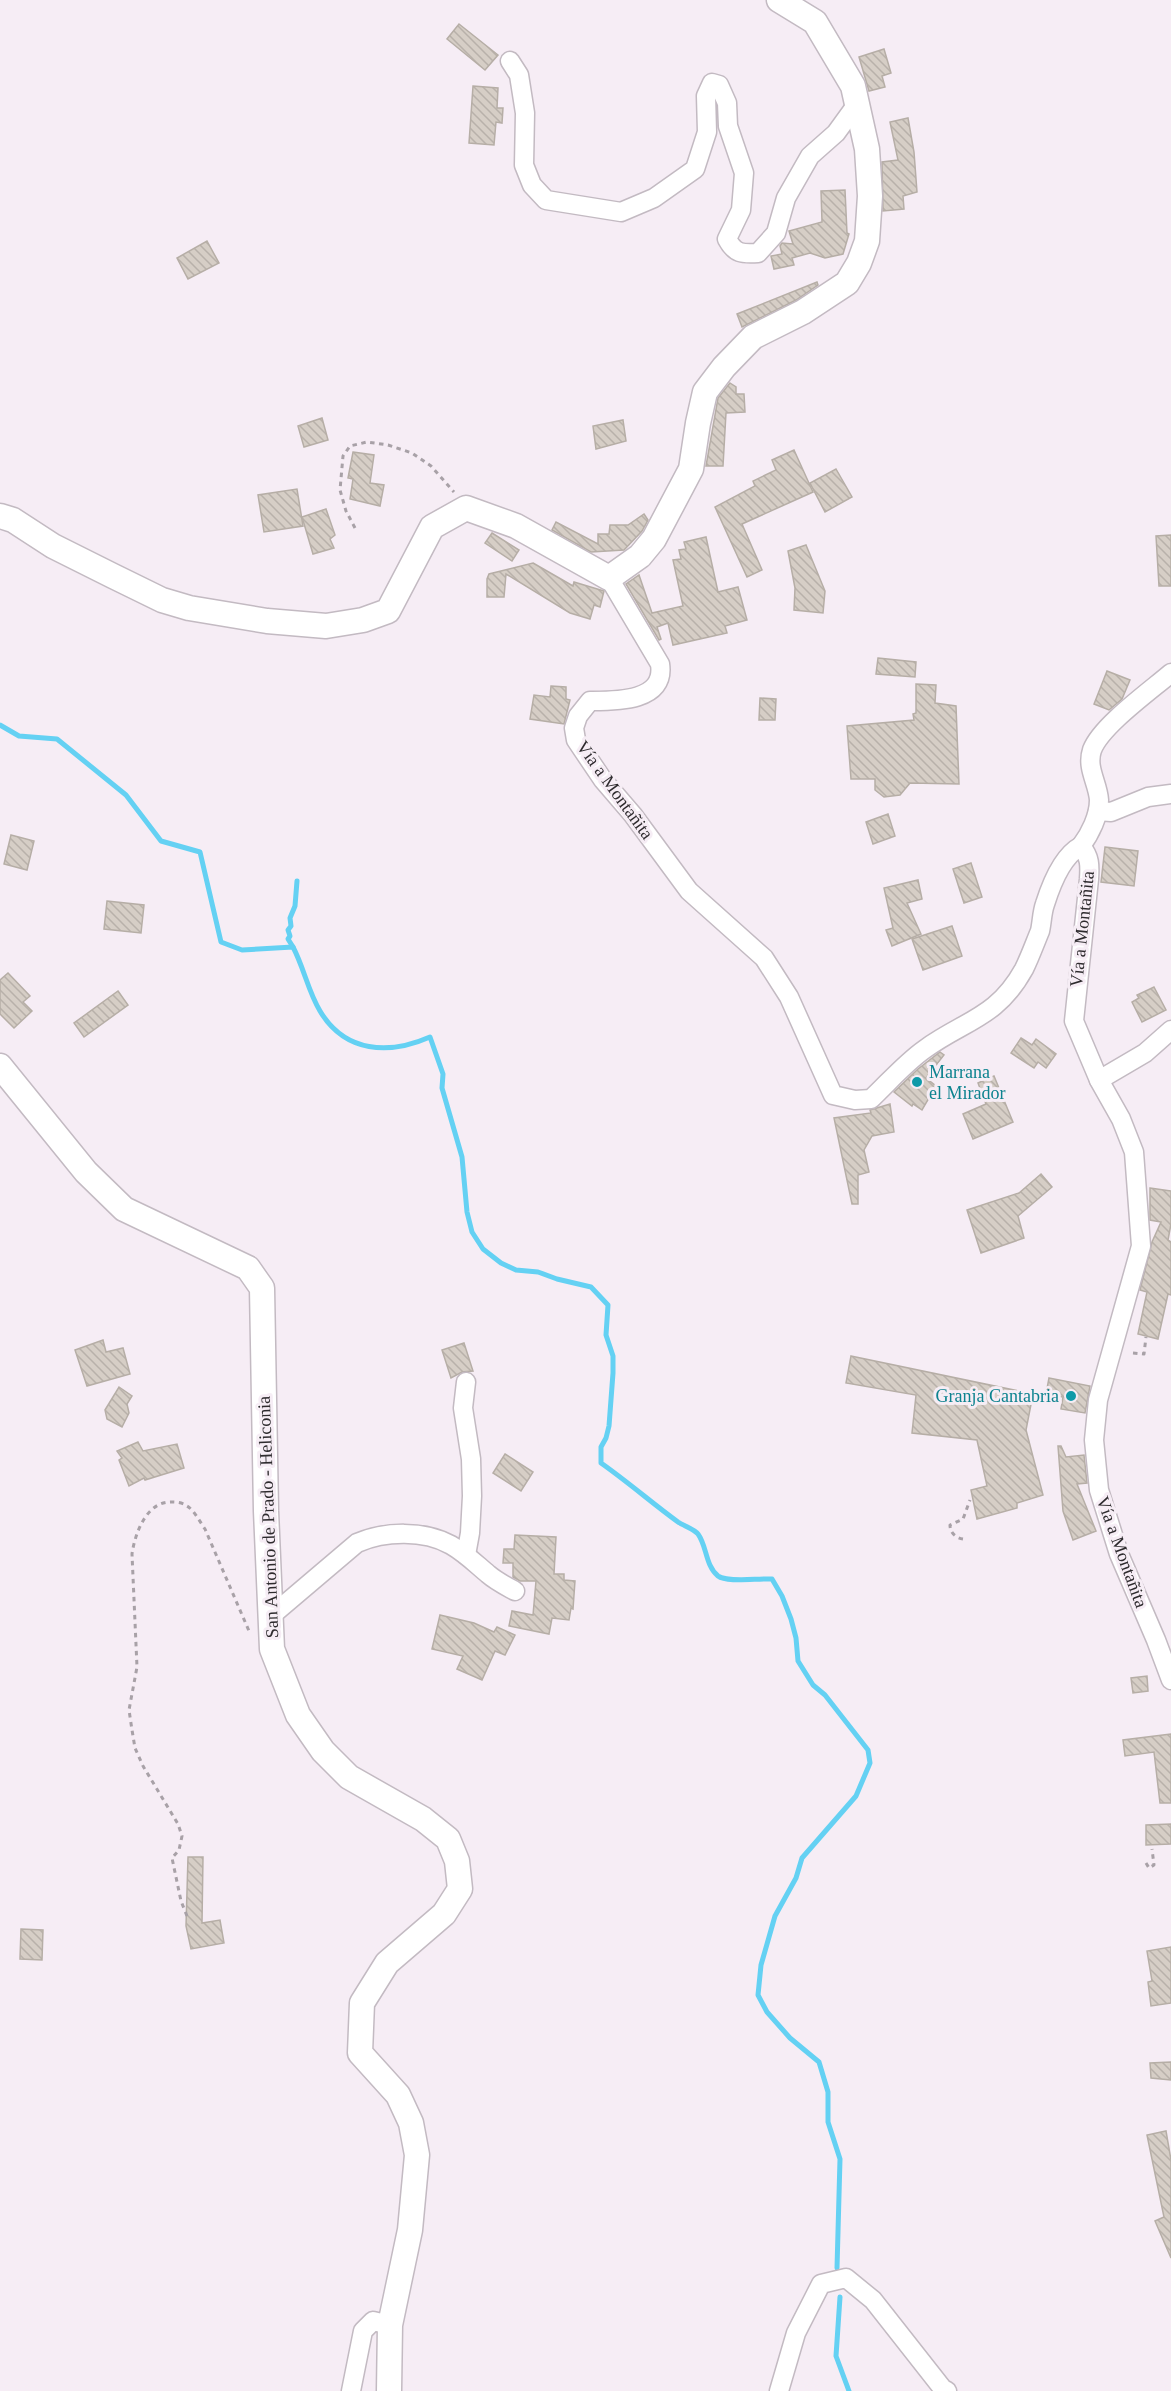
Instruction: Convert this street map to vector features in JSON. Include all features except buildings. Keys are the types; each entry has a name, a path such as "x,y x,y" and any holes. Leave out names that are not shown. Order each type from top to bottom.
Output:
{"street":[{"path":"0,516 13,520 53,546 162,600 189,608 267,621 326,626 363,620 388,611 432,527 466,508 516,526 609,578 640,556 654,538 691,469 705,392 724,367 753,337 803,312 847,283 859,262 867,241 870,196 867,149 853,86 815,22 779,0"},
{"path":"510,61 519,75 525,113 524,165 532,185 546,200 621,212 654,198 695,169 707,132 706,96 712,83 720,85 727,103 728,126 744,173 741,210 727,239 734,251 742,254 759,254 776,233 786,198 810,156 836,133 857,104"},
{"name":"Vía a Montañita","path":"609,578 660,664 660,676 653,688 641,696 624,701 590,701 578,716 574,728 576,740 603,780 633,815 689,891 764,958 789,997 833,1095 855,1100 871,1099 914,1057 986,1014 1007,994 1024,968 1040,929 1044,904 1058,871 1075,849 1081,846 1087,853 1090,863 1074,1021 1099,1080 1121,1119 1134,1152 1142,1246 1098,1400 1094,1440 1099,1490 1119,1554 1171,1680"},
{"path":"1081,846 1090,834 1098,811 1099,798 1090,762 1098,740 1113,723 1171,674"},
{"path":"1098,811 1111,812 1148,797 1171,794"},
{"path":"1099,1080 1145,1053 1171,1030"},
{"name":"San Antonio de Prado - Heliconia","path":"0,1066 86,1172 124,1209 248,1268 262,1288 266,1511 272,1648 297,1714 322,1751 349,1776 423,1819 448,1839 457,1861 460,1889 444,1914 387,1963 362,2003 360,2053 398,2095 411,2123 417,2156 410,2230 390,2325 389,2391"},
{"path":"466,1382 464,1408 471,1459 472,1496 466,1555"},
{"path":"271,1616 357,1543 374,1536 434,1537 452,1545 490,1576 515,1591"},
{"path":"779,2391 796,2333 821,2284 846,2278 873,2300 943,2389 947,2391"},
{"path":"351,2391 363,2331 373,2321 390,2325"}],"path":[{"path":"355,528 346,511 340,490 343,456 350,446 367,442 388,445 412,453 431,466 466,508"},
{"path":"1133,1353 1144,1354 1146,1337"},
{"path":"963,1539 951,1532 950,1525 963,1519 970,1500"},
{"path":"188,1916 181,1901 172,1858 179,1850 182,1836 178,1824 143,1766 135,1748 129,1710 137,1667 133,1547 153,1507 160,1503 187,1505 198,1518 205,1528 249,1630 259,1646 272,1648"},
{"path":"1146,1863 1149,1868 1154,1865 1152,1849"}],"waterway":[{"path":"0,725 19,736 57,739 126,795 161,841 200,852 221,942 242,950 293,947 320,1011 330,1025 342,1035 355,1042 384,1048 415,1043 430,1037 443,1074 442,1088 462,1157 467,1212 472,1232 483,1249 501,1263 516,1270 538,1272 591,1287 608,1305 606,1335 613,1356 613,1373 609,1426 601,1447 601,1463 678,1522 696,1532 718,1576 735,1580 772,1579 791,1619 796,1638 798,1661 813,1685 825,1695 868,1750 870,1763 856,1796 802,1858 796,1878 775,1916 761,1965 758,1995 767,2012 790,2038 819,2062 828,2092 828,2122 840,2159 837,2268"},
{"path":"293,947 288,939 290,936 288,930 295,906 297,881"},
{"path":"840,2297 836,2356 849,2391"}],"place":[{"name":"Marrana el Mirador","path":"917,1082"},
{"name":"Granja Cantabria","path":"1071,1396"}]}
